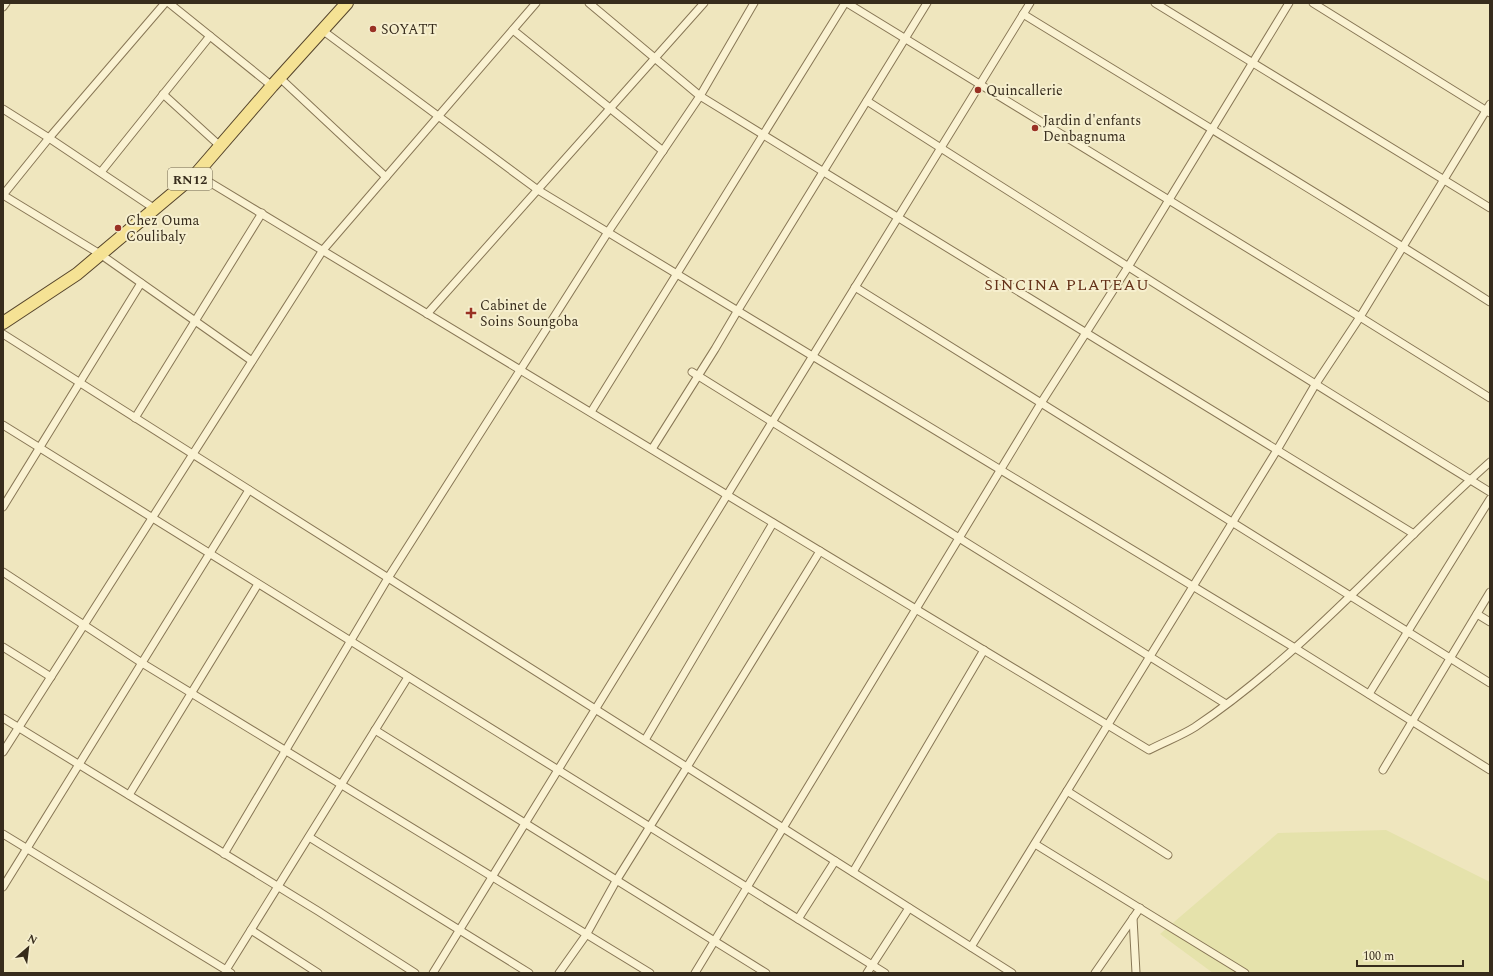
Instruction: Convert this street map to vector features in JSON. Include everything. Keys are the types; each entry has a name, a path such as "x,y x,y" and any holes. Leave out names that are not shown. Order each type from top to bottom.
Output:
{"main road":[{"name":"RN12","path":"3,323 77,274 196,174 347,3"}],"street":[{"path":"3,7 6,3"},
{"path":"165,3 49,138 3,195 100,254 252,361"},
{"path":"169,3 210,36 276,82 386,177"},
{"path":"3,752 323,250 536,3"},
{"path":"588,3 700,96 1414,534"},
{"path":"428,314 704,3"},
{"path":"224,854 388,578 608,232 700,96 754,3"},
{"path":"591,412 846,3 1490,398"},
{"path":"652,449 695,374 715,348 927,3"},
{"path":"433,973 726,494 1030,3"},
{"path":"1155,3 1490,208"},
{"path":"695,973 1041,403 1128,267 1289,3"},
{"path":"971,947 1150,658 1315,385 1360,317 1489,109 1313,3"},
{"path":"1023,14 1403,246 1490,302"},
{"path":"322,30 538,190 1002,469 1295,648 1490,770"},
{"path":"513,30 663,151"},
{"path":"101,172 210,36"},
{"path":"163,94 220,146"},
{"path":"867,100 1315,385 1490,492"},
{"path":"3,109 101,172 155,209"},
{"path":"196,174 1149,750 1193,728 1281,662 1490,462"},
{"path":"135,418 262,213"},
{"path":"3,507 141,283"},
{"path":"855,286 1490,683"},
{"path":"3,334 1012,973"},
{"path":"695,374 1226,704"},
{"path":"3,425 885,973"},
{"path":"3,887 249,490"},
{"path":"1369,694 1490,499"},
{"path":"645,740 773,523"},
{"path":"559,973 586,935 616,881 820,551"},
{"path":"3,572 142,664 650,973"},
{"path":"129,795 258,584"},
{"path":"1383,770 1490,592"},
{"path":"1477,614 1490,622"},
{"path":"3,647 51,677"},
{"path":"853,872 984,650"},
{"path":"3,834 228,971 251,930 408,677"},
{"path":"3,718 278,886 415,973"},
{"path":"375,730 766,973"},
{"path":"1067,791 1168,855"},
{"path":"309,837 529,973"},
{"path":"1035,844 1245,973"},
{"path":"798,920 835,861"},
{"path":"867,973 873,966 909,908"},
{"path":"1095,973 1140,908"},
{"path":"1134,918 1136,973"},
{"path":"251,930 318,973"}],"shaded area":[{"path":"1386,830 1490,882 1490,973 1213,973 1160,934 1278,833"}],"place":[{"name":"SOYATT","path":"373,29"},
{"name":"Quincallerie","path":"978,90"},
{"name":"Jardin d'enfants Denbagnuma","path":"1035,128"},
{"name":"Chez Ouma Coulibaly","path":"118,228"},
{"name":"Cabinet de Soins Soungoba","path":"471,313"}],"district":[{"name":"SINCINA PLATEAU","path":"1067,284"}]}
